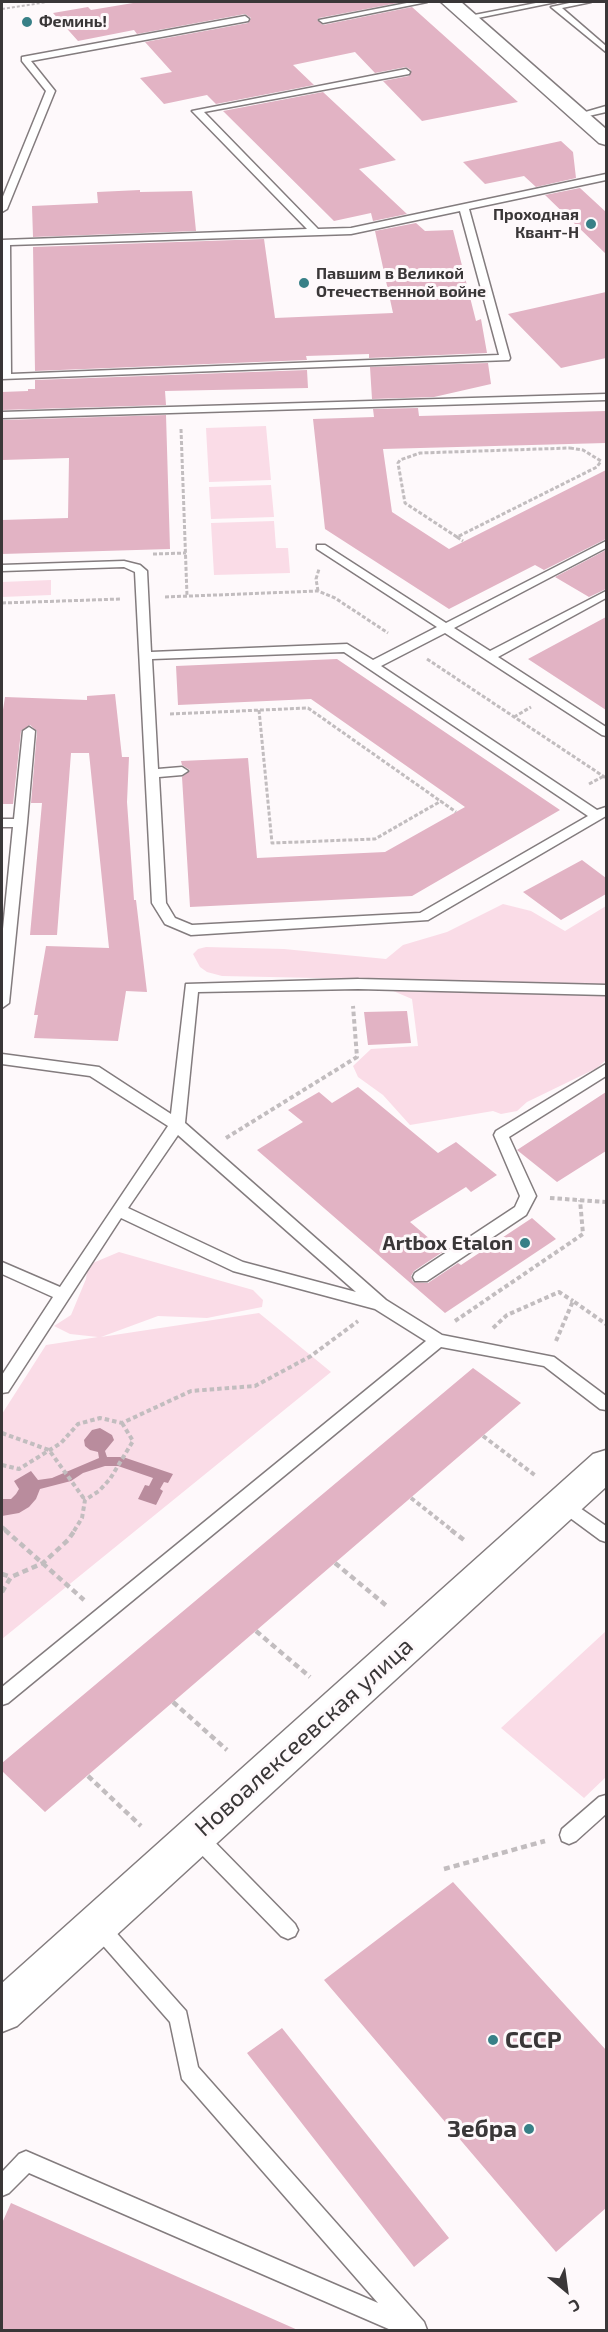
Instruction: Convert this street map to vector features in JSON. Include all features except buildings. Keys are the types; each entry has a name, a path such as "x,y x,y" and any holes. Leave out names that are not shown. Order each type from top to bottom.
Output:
{"street":[{"path":"450,2 606,139"},
{"name":"Новоалексеевская улица","path":"6,1997 96,1924 606,1465"}],"lane":[{"path":"323,20 423,2"},
{"path":"468,17 547,2"},
{"path":"587,2 555,7 606,50"},
{"path":"2,209 51,90 25,59 245,19"},
{"path":"315,232 197,111 406,72"},
{"path":"580,115 606,110"},
{"path":"464,207 505,358 6,377 3,241 351,231 464,207 606,177"},
{"path":"2,415 606,397"},
{"path":"373,665 606,544"},
{"path":"321,547 606,732"},
{"path":"2,568 124,564 136,567 142,575 159,903 170,921 191,930 423,917 602,814"},
{"path":"490,656 606,594"},
{"path":"146,656 342,648 351,650 568,796 602,814"},
{"path":"2,1003 29,731"},
{"path":"152,773 182,771"},
{"path":"2,823 20,823"},
{"path":"2,1387 118,1210 177,1125 191,987 351,984 606,990"},
{"path":"2,1059 94,1071 177,1125 380,1304 435,1339 548,1361 606,1404"},
{"path":"421,1277 521,1211 528,1196 501,1135 606,1069"},
{"path":"118,1210 239,1267 380,1304"},
{"path":"2,1268 63,1295"},
{"path":"2,1697 435,1339"},
{"path":"564,1504 606,1535"},
{"path":"569,1835 606,1803"},
{"path":"195,1835 288,1930"},
{"path":"96,1924 179,2018 189,2072 415,2330"},
{"path":"2,2186 26,2161 415,2330"}],"path":[{"path":"2,9 47,2"},
{"path":"181,429 187,596"},
{"path":"457,537 597,467 601,461 583,450 570,448 420,453 400,460 398,463 405,503 457,537 464,541"},
{"path":"318,591 335,598 605,777 568,796"},
{"path":"149,714 308,708 456,812"},
{"path":"259,710 272,843 375,839 441,801"},
{"path":"206,1150 357,1057 351,984"},
{"path":"528,1196 606,1202"},
{"path":"435,1339 583,1234 580,1200"},
{"path":"473,1347 507,1314 559,1292 606,1324"},
{"path":"548,1361 573,1301"},
{"path":"2,1465 19,1469 61,1443 78,1424 100,1418 122,1423 190,1391 255,1386 311,1356 380,1304"},
{"path":"85,1500 99,1491 133,1441 122,1423"},
{"path":"2,1433 49,1450 85,1500 82,1518 68,1540 43,1563 11,1577 2,1592"},
{"path":"483,1436 536,1476"},
{"path":"411,1498 464,1540"},
{"path":"2,1527 101,1616"},
{"path":"335,1563 388,1607"},
{"path":"2,1574 11,1577"},
{"path":"256,1631 310,1677"},
{"path":"173,1702 227,1750"},
{"path":"88,1776 141,1826"},
{"path":"444,1869 569,1835"}],"shaded area":[{"path":"266,426 271,480 209,482 206,428"},
{"path":"271,485 274,517 211,519 209,487"},
{"path":"274,521 276,548 288,548 290,573 214,575 211,523"},
{"path":"51,580 51,595 2,597 2,582"},
{"path":"503,904 531,911 565,931 606,906 606,1060 597,1068 527,1102 517,1111 501,1114 493,1111 410,1125 383,1095 358,1077 353,1066 371,1049 418,1046 412,999 365,979 222,976 207,972 200,967 193,954 198,949 206,947 284,949 386,959 403,945 447,932"},
{"path":"119,1252 253,1290 263,1300 262,1307 207,1318 158,1316 101,1337 259,1313 331,1372 2,1639 2,1414 46,1345 98,1337 70,1334 54,1326 71,1315 86,1279 88,1265"},
{"path":"100,1428 112,1435 114,1440 105,1451 107,1457 123,1457 173,1474 168,1483 164,1482 160,1489 163,1491 156,1505 138,1499 145,1485 149,1486 153,1478 118,1466 105,1466 83,1473 71,1481 40,1489 36,1499 29,1507 19,1513 2,1516 2,1499 11,1499 19,1489 14,1481 31,1471 38,1480 52,1478 99,1458 98,1452 85,1446 84,1440 92,1430"},
{"path":"606,1631 606,1777 584,1798 501,1728"}],"place":[{"name":"Феминь!","path":"27,22"},
{"name":"Проходная Квант-Н","path":"591,224"},
{"name":"Павшим в Великой Отечественной войне","path":"304,283"},
{"name":"Artbox Etalon","path":"525,1243"},
{"name":"СССР","path":"493,2040"},
{"name":"Зебра","path":"529,2129"}]}
